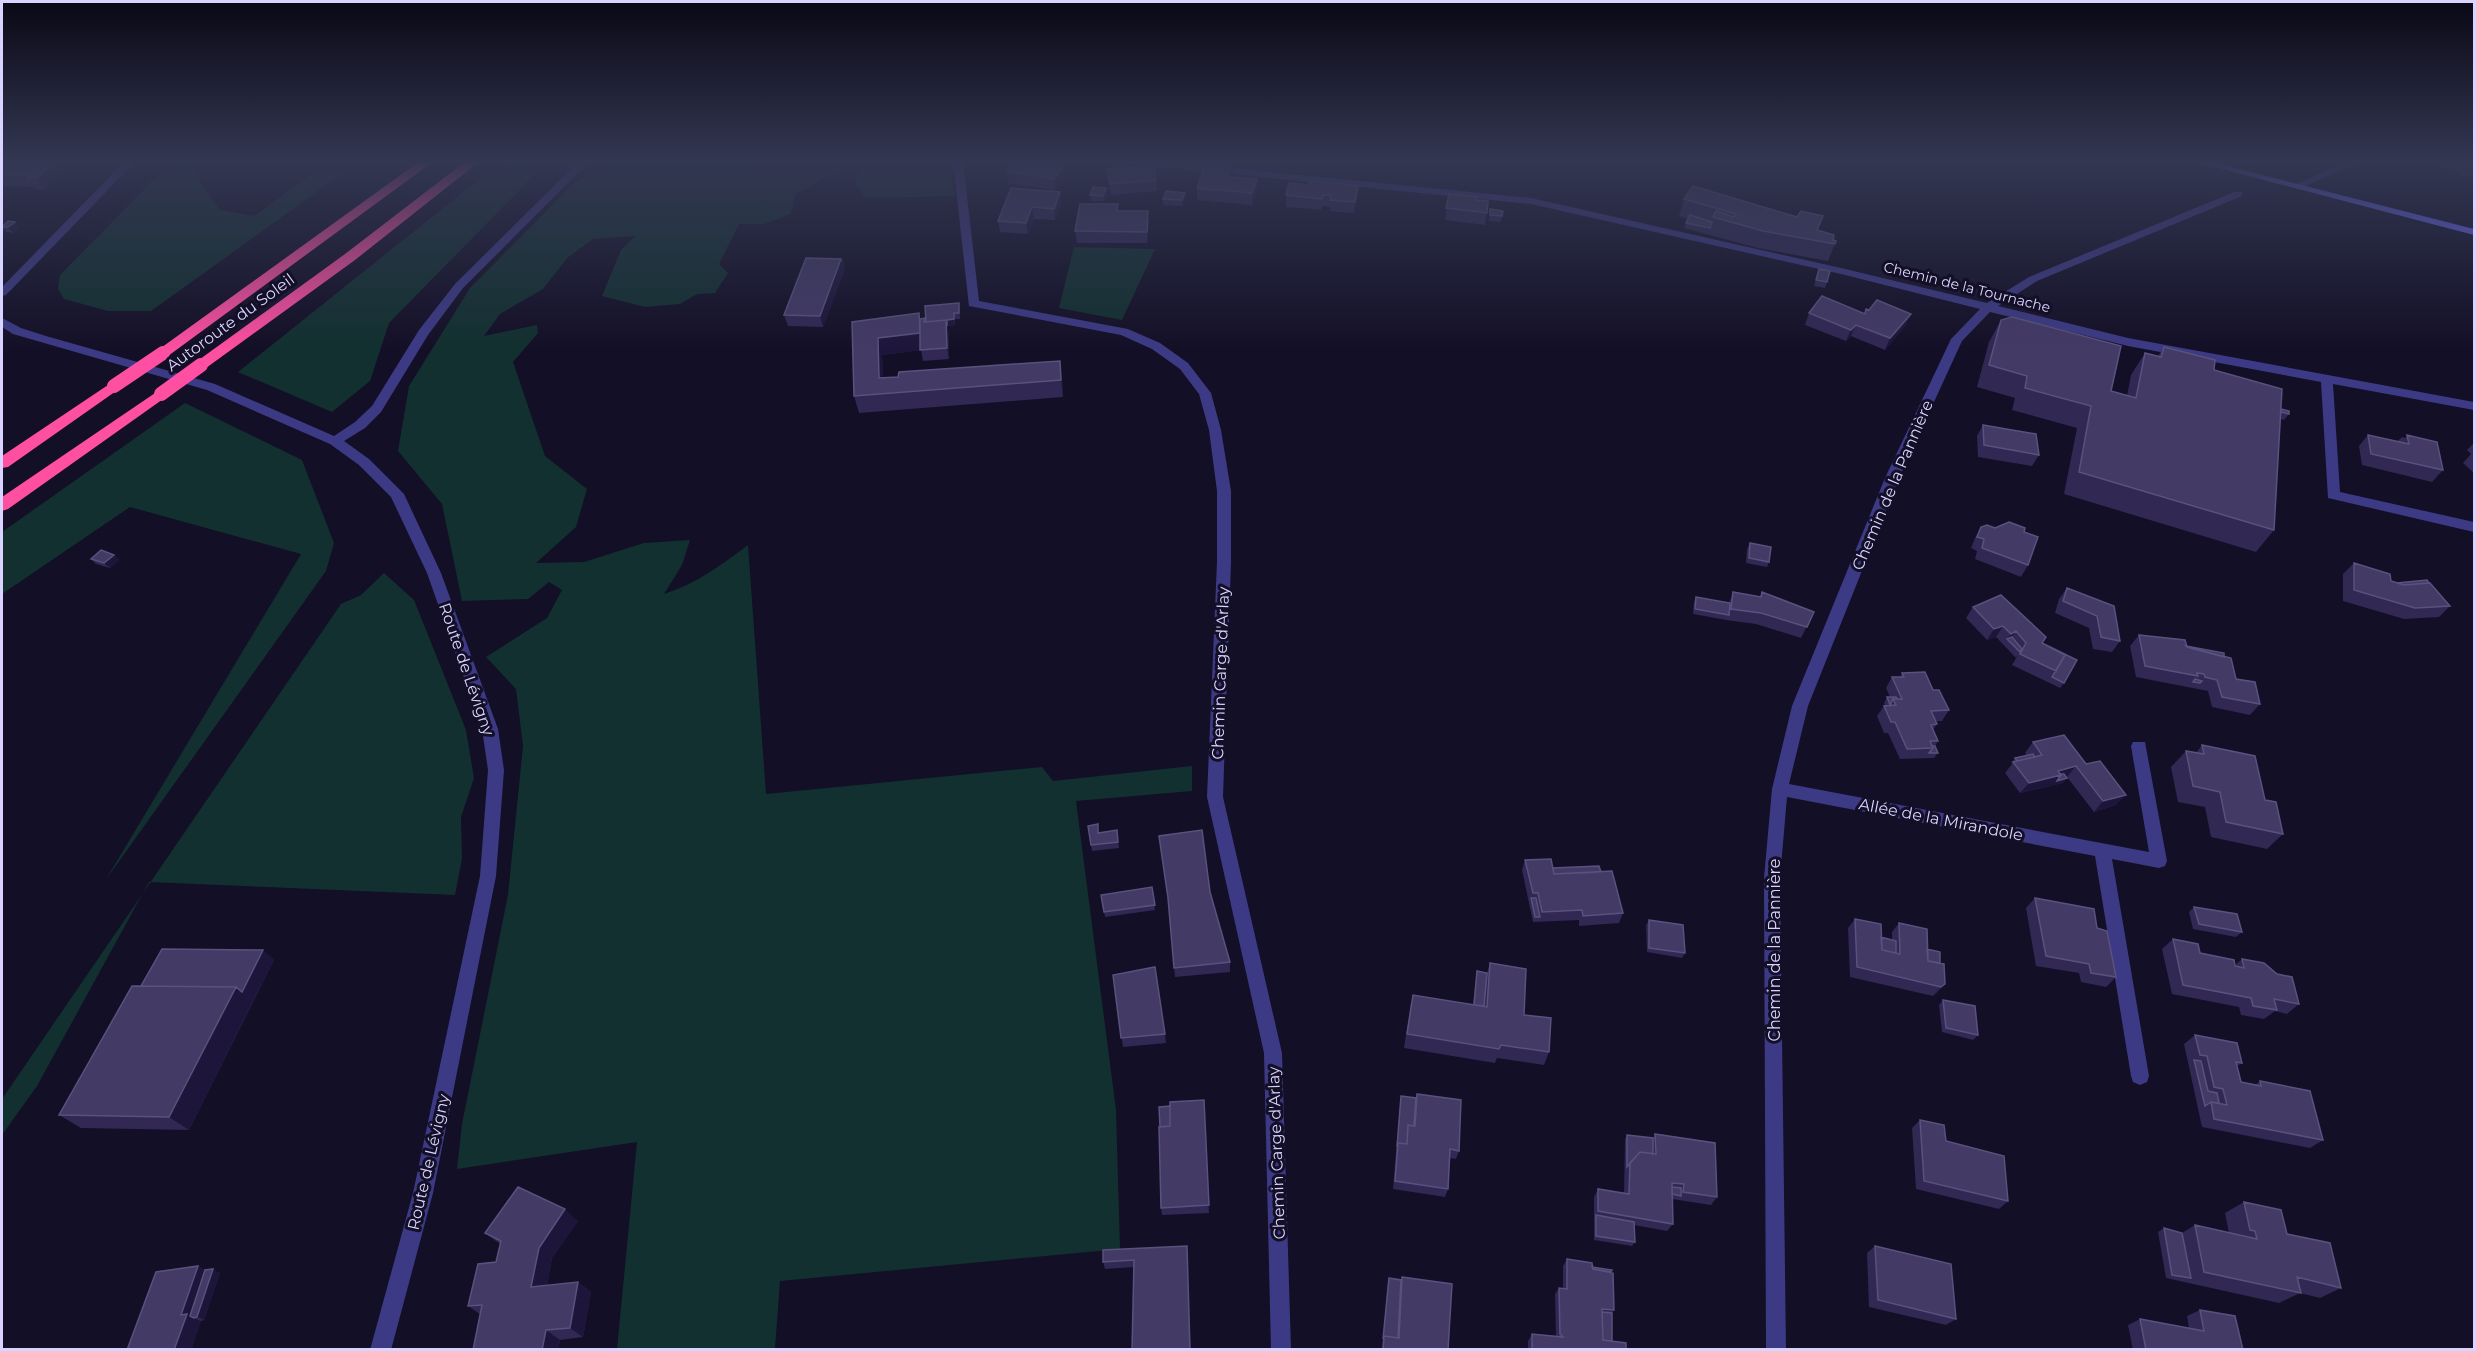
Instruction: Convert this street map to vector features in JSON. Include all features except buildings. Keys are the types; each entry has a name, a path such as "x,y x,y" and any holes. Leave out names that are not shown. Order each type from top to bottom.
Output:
{"highway":[{"name":"Autoroute du Soleil","path":"2,463 163,353 341,224"},
{"name":"Autoroute du Soleil","path":"2,506 161,394 393,224"}],"main road":[{"path":"2444,224 2475,232"}],"street":[{"path":"2,293 69,224"},
{"path":"335,441 360,425 377,409 423,333 459,286 521,224"},
{"name":"Chemin Carge d'Arlay","path":"965,224 973,303 1124,332 1156,346 1184,366 1205,393 1215,430 1224,491 1224,562 1215,797 1273,1053 1281,1350"},
{"name":"Chemin de la Tournache","path":"1633,224 1841,271 1986,309 2128,342 2475,406"},
{"name":"Chemin de la Pannière","path":"1776,1350 1772,878 1780,789 1800,706 1892,478 1957,339 1986,309 2033,279 2166,224"},
{"name":"Route de Lévigny","path":"2,322 17,331 42,339 211,387 335,441 364,462 397,494 434,573 490,729 496,770 486,887 423,1193 380,1350"},
{"path":"2327,379 2333,495 2475,527"},
{"name":"Allée de la Mirandole","path":"1780,789 2159,861 2139,746"},
{"path":"2102,850 2140,1076"}],"green space":[{"path":"110,224 272,224 151,311 108,311 64,299 58,289 60,275"},
{"path":"423,224 486,224 389,323 370,381 332,412 238,372"},
{"path":"533,224 739,224 719,264 728,273 715,293 697,294 680,304 645,307 602,296 621,250 635,236 593,239 567,258 543,289 500,314 484,336 537,325 538,333 513,362 545,456 587,489 576,527 536,563 584,562 644,543 690,540 682,565 664,594 698,579 748,545 766,794 1042,767 1053,781 1192,766 1192,791 1076,801 1116,1110 1120,1249 780,1281 775,1349 617,1349 637,1142 457,1169 462,1124 508,895 523,746 516,689 486,657 547,618 562,590 549,582 528,599 462,601 442,504 398,451 409,386 470,288"},
{"path":"1074,247 1155,249 1122,320 1059,308"},
{"path":"185,403 302,460 334,543 326,571 105,881 301,554 130,507 2,594 2,532"},
{"path":"384,573 414,600 466,730 474,778 461,817 462,859 455,895 151,882 341,604 361,595"},
{"path":"142,894 37,1086 2,1135 2,1099"}]}
